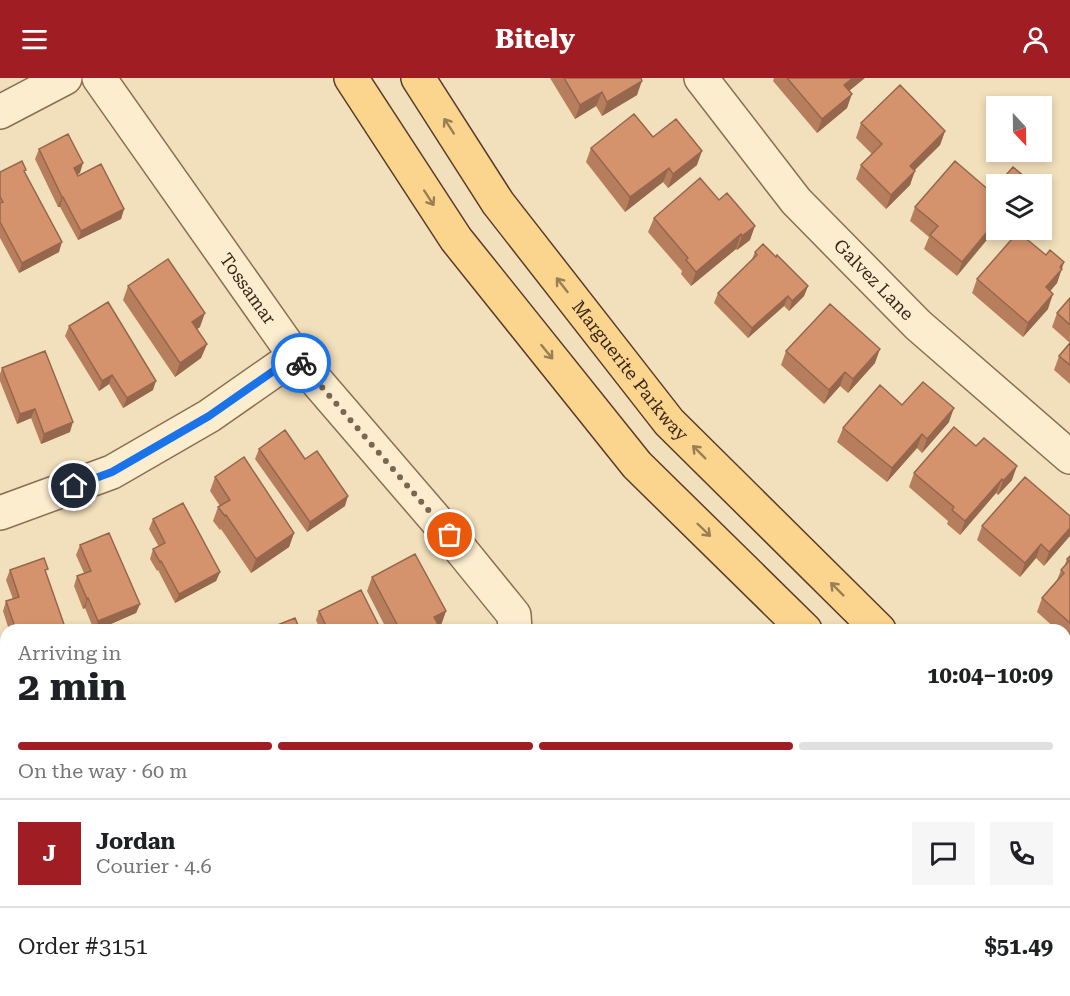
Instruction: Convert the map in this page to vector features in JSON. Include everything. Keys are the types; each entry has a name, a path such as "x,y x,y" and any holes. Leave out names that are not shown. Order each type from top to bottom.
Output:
{"main road":[{"path":"351,78 456,239 638,465 800,624"},
{"name":"Marguerite Parkway","path":"418,78 498,202 669,422 873,624"}],"street":[{"path":"0,112 65,78"},
{"name":"Tossamar","path":"99,78 295,356 450,535 514,615 515,624"},
{"name":"Galvez Lane","path":"701,78 796,201 918,325 1070,457"},
{"path":"0,513 112,472 209,416 295,356"}],"building":[{"path":"564,78 641,78 642,81 607,102 602,92 580,105"},
{"path":"787,78 853,78 844,85 852,94 822,119"},
{"path":"900,85 945,131 910,166 915,171 891,195 861,165 882,144 861,123"},
{"path":"634,114 653,137 676,119 702,151 673,174 669,168 630,197 591,148"},
{"path":"68,134 83,163 74,168 78,176 101,164 124,209 81,231 39,149"},
{"path":"22,161 26,170 24,171 62,242 22,263 0,222 0,203 3,202 0,197 0,172"},
{"path":"955,161 986,188 986,233 962,262 930,235 938,226 915,207"},
{"path":"1013,167 1021,174 1007,174"},
{"path":"700,178 719,200 727,193 755,226 742,236 741,234 696,272 686,260 688,258 654,218"},
{"path":"1011,240 1028,240 1046,255 1050,250 1064,262 1060,267 1062,269 1046,287 1053,294 1028,323 977,279"},
{"path":"763,244 808,286 792,301 788,296 752,328 718,293 757,255 755,252"},
{"path":"168,259 205,313 192,322 207,344 180,363 128,286"},
{"path":"1070,298 1070,325 1057,313"},
{"path":"108,302 156,381 127,398 112,375 102,381 69,326"},
{"path":"830,304 880,349 853,379 845,372 829,390 786,351"},
{"path":"1070,343 1070,365 1059,356"},
{"path":"45,351 73,422 44,434 35,409 20,414 2,368"},
{"path":"923,382 954,408 927,439 922,434 892,468 843,428 880,385 902,405"},
{"path":"954,427 976,446 984,438 1017,466 1003,481 1002,479 965,521 952,510 954,507 914,473"},
{"path":"285,430 305,459 317,451 348,496 310,522 259,449"},
{"path":"244,457 294,533 256,559 218,507 230,500 215,477"},
{"path":"1025,477 1070,516 1070,528 1049,552 1041,544 1025,563 982,526"},
{"path":"183,503 220,572 179,594 153,549 165,543 153,519"},
{"path":"109,533 140,604 98,621 77,576 91,571 80,545"},
{"path":"415,554 446,611 434,617 438,624 397,624 372,577"},
{"path":"1070,556 1070,623 1042,598 1064,573 1061,570 1069,561 1067,559"},
{"path":"44,558 48,569 45,570 64,624 14,624 6,601 19,597 10,570"},
{"path":"361,590 378,624 325,624 319,611"},
{"path":"295,618 298,624 280,624"}],"way so far":[{"path":"301,363 450,535"}],"route":[{"path":"74,486 112,472 209,416 295,356 301,363"}]}
